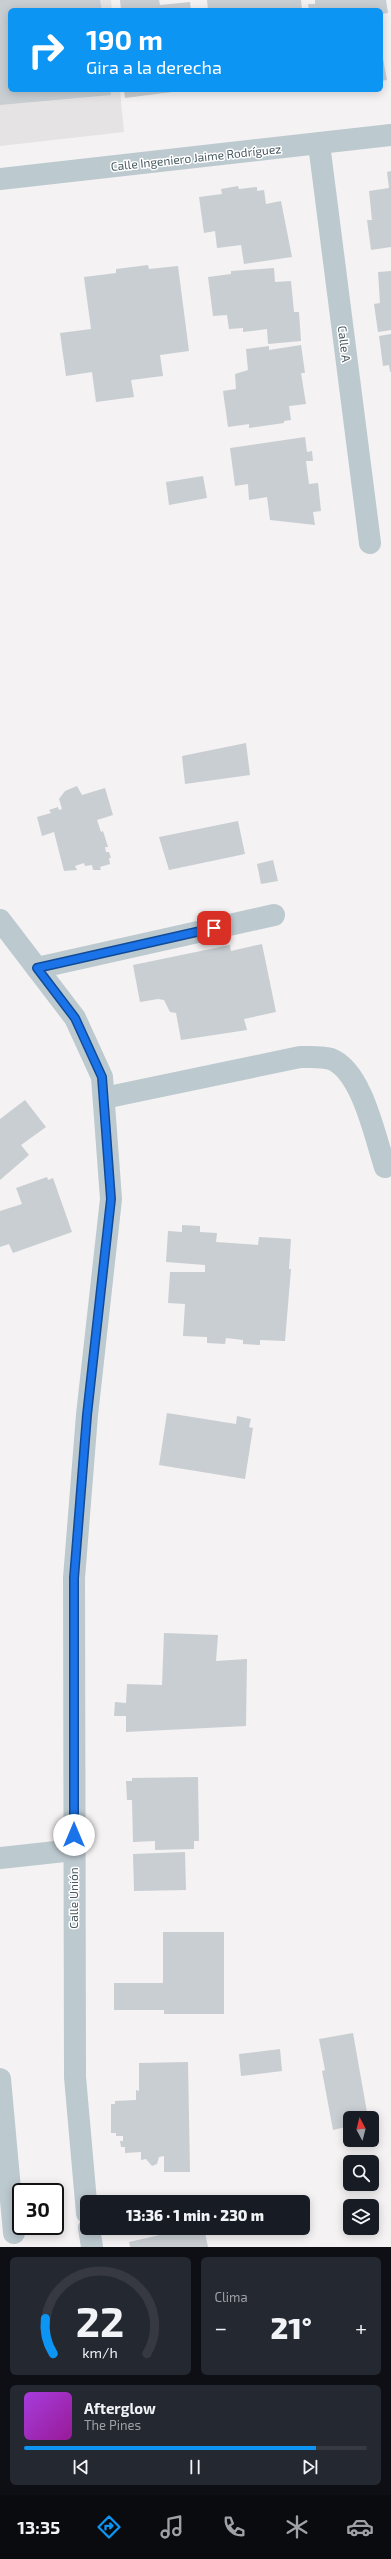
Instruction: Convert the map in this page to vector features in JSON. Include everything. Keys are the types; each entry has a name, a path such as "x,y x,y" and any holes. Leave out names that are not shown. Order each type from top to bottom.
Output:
{"street":[{"name":"Calle Ingeniero Jaime Rodríguez","path":"0,179 391,135"},
{"name":"Calle A","path":"319,144 370,543"},
{"path":"37,968 274,915"},
{"name":"Calle Unión","path":"0,920 75,1018 102,1077 111,1199 87,1415 74,1578 75,2077 85,2195"},
{"path":"104,1098 300,1057 330,1059 352,1076 365,1107 385,1167"},
{"path":"0,1858 74,1850"},
{"path":"0,2080 12,2211"},
{"path":"89,2235 92,2247"}],"shaded area":[{"path":"0,0 111,0 112,8 8,8 8,92 120,92 124,132 0,146"}],"building":[{"path":"0,0 100,0 102,8 8,8 8,92 110,92 111,95 0,105"},
{"path":"120,0 159,0 160,5 190,2 191,8 121,8"},
{"path":"207,0 301,0 302,8 208,8"},
{"path":"315,0 386,0 388,13 383,14 383,8 309,8 308,4 315,4"},
{"path":"383,59 387,80 383,81"},
{"path":"124,92 172,92 125,98"},
{"path":"391,171 391,247 371,250 367,220 372,220 369,191 389,188 387,172"},
{"path":"238,186 239,189 257,187 257,191 264,190 266,204 281,201 292,257 244,264 241,245 217,248 215,231 204,233 199,197 222,194 221,189"},
{"path":"148,265 149,269 178,266 189,351 160,355 163,376 131,380 134,397 96,402 92,372 66,376 60,333 91,329 84,277 116,273 116,269"},
{"path":"274,268 275,282 291,281 294,312 299,312 301,341 268,344 267,329 243,332 243,328 229,329 227,315 213,316 208,277 231,274 231,271"},
{"path":"391,271 391,330 378,332 374,304 380,303 378,272"},
{"path":"391,334 390,372 389,365 383,366 379,336"},
{"path":"301,345 305,373 301,373 306,404 289,406 291,420 284,421 284,423 249,428 249,424 228,427 223,391 236,389 235,374 248,370 246,349 269,346 269,350"},
{"path":"305,437 307,452 312,451 313,461 306,461 309,484 318,483 321,511 313,512 315,525 270,520 267,497 249,500 248,484 235,486 230,448"},
{"path":"203,476 207,498 169,505 166,482"},
{"path":"246,743 250,775 185,784 182,756"},
{"path":"77,786 82,795 105,788 113,815 97,820 101,832 103,831 108,847 105,847 106,852 109,852 111,858 109,858 110,864 100,867 101,870 93,870 92,865 85,866 84,863 75,866 77,870 64,871 54,832 42,836 37,817 51,813 49,810 58,807 59,810 62,809 59,799 65,791"},
{"path":"238,821 245,854 169,870 159,837"},
{"path":"273,860 278,881 261,884 257,864"},
{"path":"262,944 276,1012 244,1019 247,1030 181,1040 176,1013 170,1012 164,1000 158,999 140,1002 133,965 230,945 231,951"},
{"path":"25,1100 46,1127 21,1145 29,1155 0,1180 0,1119"},
{"path":"47,1177 48,1180 53,1178 72,1232 13,1253 9,1244 0,1247 0,1211 22,1204 16,1188"},
{"path":"182,1225 200,1226 200,1232 217,1233 216,1242 258,1245 259,1237 291,1239 289,1269 291,1269 285,1341 260,1340 260,1345 243,1344 243,1340 226,1338 225,1344 207,1343 207,1337 183,1336 185,1304 168,1303 170,1272 205,1272 205,1265 166,1262 168,1231 182,1232"},
{"path":"167,1413 236,1424 237,1416 251,1419 249,1427 253,1428 245,1479 159,1465"},
{"path":"164,1633 218,1635 216,1661 247,1659 246,1726 126,1732 126,1716 114,1716 115,1702 126,1703 127,1684 162,1685"},
{"path":"198,1777 199,1841 194,1841 194,1849 155,1850 155,1841 133,1842 132,1800 127,1800 126,1781 132,1781 132,1778"},
{"path":"185,1852 186,1890 134,1891 133,1854"},
{"path":"163,1932 224,1932 224,2014 164,2014 164,2010 114,2010 114,1983 163,1983"},
{"path":"353,2033 367,2111 343,2111 343,2128 333,2130 322,2071 325,2070 319,2039"},
{"path":"280,2049 282,2071 241,2076 239,2054"},
{"path":"188,2062 190,2172 164,2172 164,2156 159,2157 157,2164 152,2166 146,2159 141,2160 141,2152 125,2153 125,2147 121,2147 120,2141 123,2141 123,2136 116,2136 116,2133 111,2133 111,2104 115,2104 115,2101 136,2100 136,2090 139,2091 139,2063"},
{"path":"160,2235 205,2235 208,2247 130,2247 129,2242"}],"route":[{"path":"74,1835 74,1578 87,1415 111,1199 102,1077 75,1018 37,968 214,928"}]}
